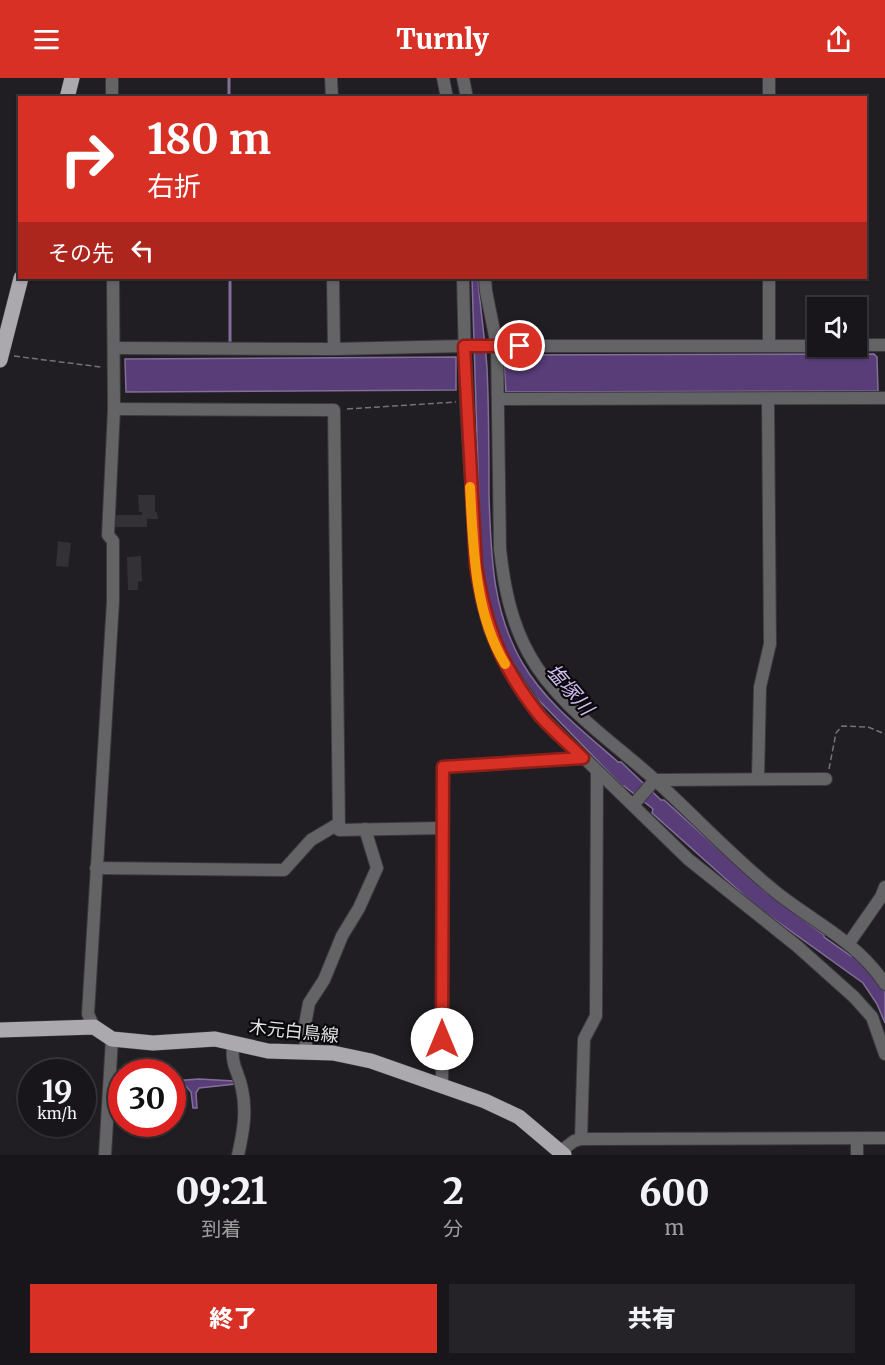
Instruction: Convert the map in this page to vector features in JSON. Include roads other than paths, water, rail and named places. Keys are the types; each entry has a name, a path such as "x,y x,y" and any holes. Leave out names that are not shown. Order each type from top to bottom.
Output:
{"main road":[{"path":"68,96 72,78"},
{"path":"1,358 21,279"},
{"path":"0,1030 94,1027"},
{"name":"木元白鳥線","path":"94,1027 112,1039 153,1043 215,1039 268,1051 333,1053 371,1061 484,1101 519,1117 563,1153"}],"street":[{"path":"112,78 112,96"},
{"path":"332,78 332,96"},
{"path":"442,78 446,96"},
{"path":"463,78 467,96"},
{"path":"769,78 769,96"},
{"path":"94,1027 88,1014 113,601 113,541 108,535 114,409 113,279"},
{"path":"333,279 334,349"},
{"path":"463,279 466,401 476,566 490,630 503,660 542,717 688,860 797,946 854,997 872,1017 885,1054"},
{"path":"485,279 497,346 500,549 504,583 515,622 529,654 547,682 563,699 652,782 781,896 849,943 876,970 885,984"},
{"path":"769,279 769,346"},
{"path":"867,345 885,345"},
{"path":"114,348 807,346"},
{"path":"498,399 885,398"},
{"path":"758,778 760,687 770,644 768,400"},
{"path":"114,409 334,410 339,830 442,828"},
{"path":"442,1086 443,767 583,758"},
{"path":"581,1138 584,1039 596,1016 597,771"},
{"path":"633,805 652,782 758,778 826,779"},
{"path":"96,868 284,870 311,840 338,824"},
{"path":"306,1052 304,1030 309,1003 324,980 342,936 359,908 377,868 365,829"},
{"path":"849,943 881,897 885,887"},
{"path":"105,1155 112,1039"},
{"path":"233,1044 232,1061 242,1089 244,1126 238,1155"},
{"path":"563,1153 574,1141 581,1138 885,1138"},
{"path":"857,1138 857,1155"}],"waterway":[{"path":"229,78 229,96"},
{"path":"230,279 230,345"}],"water label":[{"name":"塩塚川","path":"570,689"}]}
